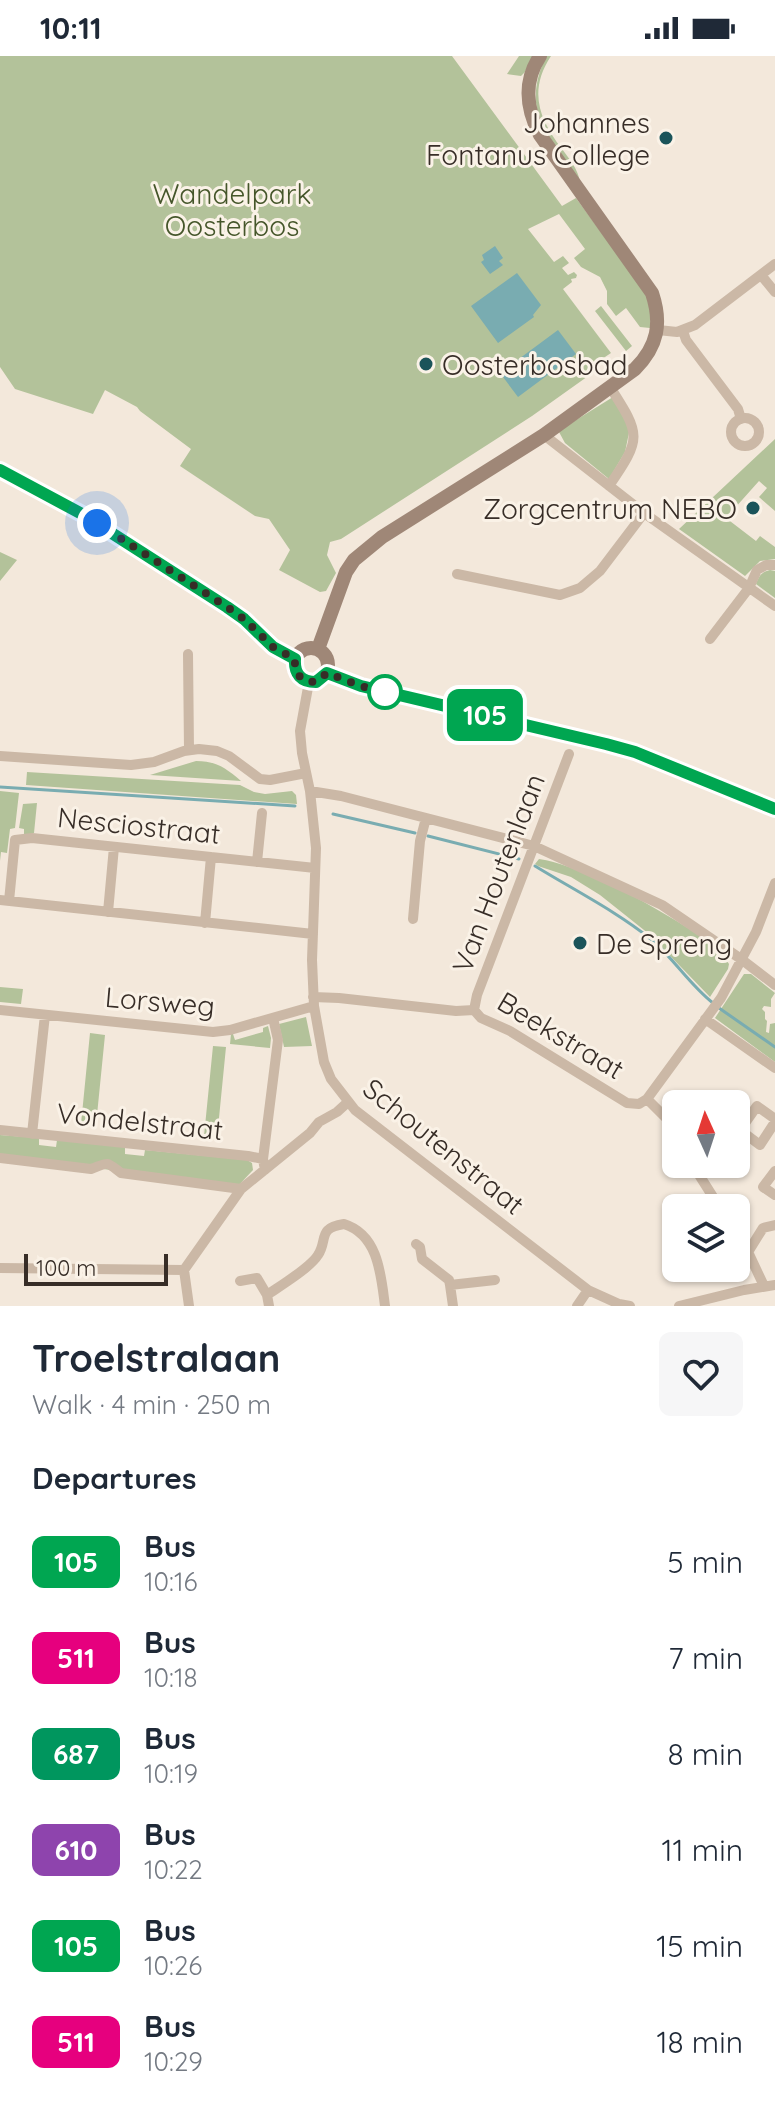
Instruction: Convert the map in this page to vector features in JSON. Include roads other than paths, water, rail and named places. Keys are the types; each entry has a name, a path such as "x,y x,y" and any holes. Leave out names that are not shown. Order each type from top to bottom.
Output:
{"main road":[{"path":"318,649 346,572 354,560 382,537 544,435 610,387 644,360 656,340 656,305 647,283 533,122 527,93 530,73 540,56"},
{"path":"0,470 97,523 227,607 273,647 295,659"},
{"path":"305,649 318,649 328,659 327,673 316,682 309,682 297,674 295,659 305,649"},
{"path":"327,673 361,686 635,752 775,809"}],"street":[{"path":"658,330 683,331 695,325 775,264"},
{"path":"761,275 775,292"},
{"path":"683,331 686,340 738,409 741,419"},
{"path":"609,486 630,456 634,432 631,419 610,387"},
{"path":"544,435 644,513 775,606"},
{"path":"457,574 560,595 580,588 600,571 644,513"},
{"path":"710,639 749,588 757,570 766,565 775,565"},
{"path":"188,654 189,750"},
{"name":"Schoutenstraat","path":"309,682 300,731 315,837 314,1002 324,1062 331,1079 355,1110 588,1290 630,1306"},
{"path":"0,756 131,765 154,762 189,750 217,751 260,779 306,773"},
{"name":"Van Houtenlaan","path":"474,1010 477,995 569,754"},
{"path":"310,791 341,796 534,846 662,905 775,985"},
{"name":"Nesciostraat","path":"257,862 262,813"},
{"path":"413,919 420,841 426,818"},
{"name":"Nesciostraat","path":"4,900 15,840 32,838 315,868"},
{"path":"108,912 114,847"},
{"path":"205,923 211,857"},
{"path":"647,1099 721,998 756,932 775,883"},
{"path":"4,900 313,934"},
{"name":"Beekstraat","path":"314,1002 474,1010 481,1018 510,1031 627,1103 639,1104 647,1099 662,1114"},
{"name":"Lorsweg","path":"0,1010 213,1032 273,1018 314,1002"},
{"path":"32,1134 45,1015"},
{"path":"264,1164 278,1040 273,1018"},
{"path":"706,1018 775,1068"},
{"path":"189,1306 184,1270 241,1189 264,1164 348,1102"},
{"path":"750,1116 757,1106 775,1120 760,1145 750,1139"},
{"name":"Vondelstraat","path":"0,1130 264,1164"},
{"name":"Vondelstraat","path":"0,1158 91,1169 103,1163 111,1164 121,1173 241,1189"},
{"path":"775,1171 763,1187 775,1195"},
{"path":"240,1281 257,1278 268,1300 317,1257 329,1229 344,1224 359,1231 378,1257 385,1306"},
{"path":"750,1249 763,1228 775,1225"},
{"path":"416,1244 420,1247 422,1259 449,1280 453,1306"},
{"path":"679,1306 770,1285 750,1255"},
{"path":"0,1268 184,1270"},
{"path":"450,1285 495,1280"},
{"path":"577,1306 588,1290"}],"water":[{"path":"495,246 503,258 499,261 503,265 490,274 481,262 484,260 482,255"},
{"path":"517,273 541,305 534,317 498,343 471,306"},
{"path":"558,330 576,354 518,397 500,373"}],"waterway":[{"path":"0,787 295,806"},
{"path":"333,814 415,833"},
{"path":"428,836 519,859"},
{"path":"535,866 638,929 668,955 713,1003"},
{"path":"719,1008 775,1047"}],"place":[{"name":"Johannes Fontanus College","path":"666,138"},
{"name":"Oosterbosbad","path":"426,364"},
{"name":"Zorgcentrum NEBO","path":"753,508"},
{"name":"De Spreng","path":"580,943"}],"park label":[{"name":"Wandelpark Oosterbos","path":"232,209"}]}
